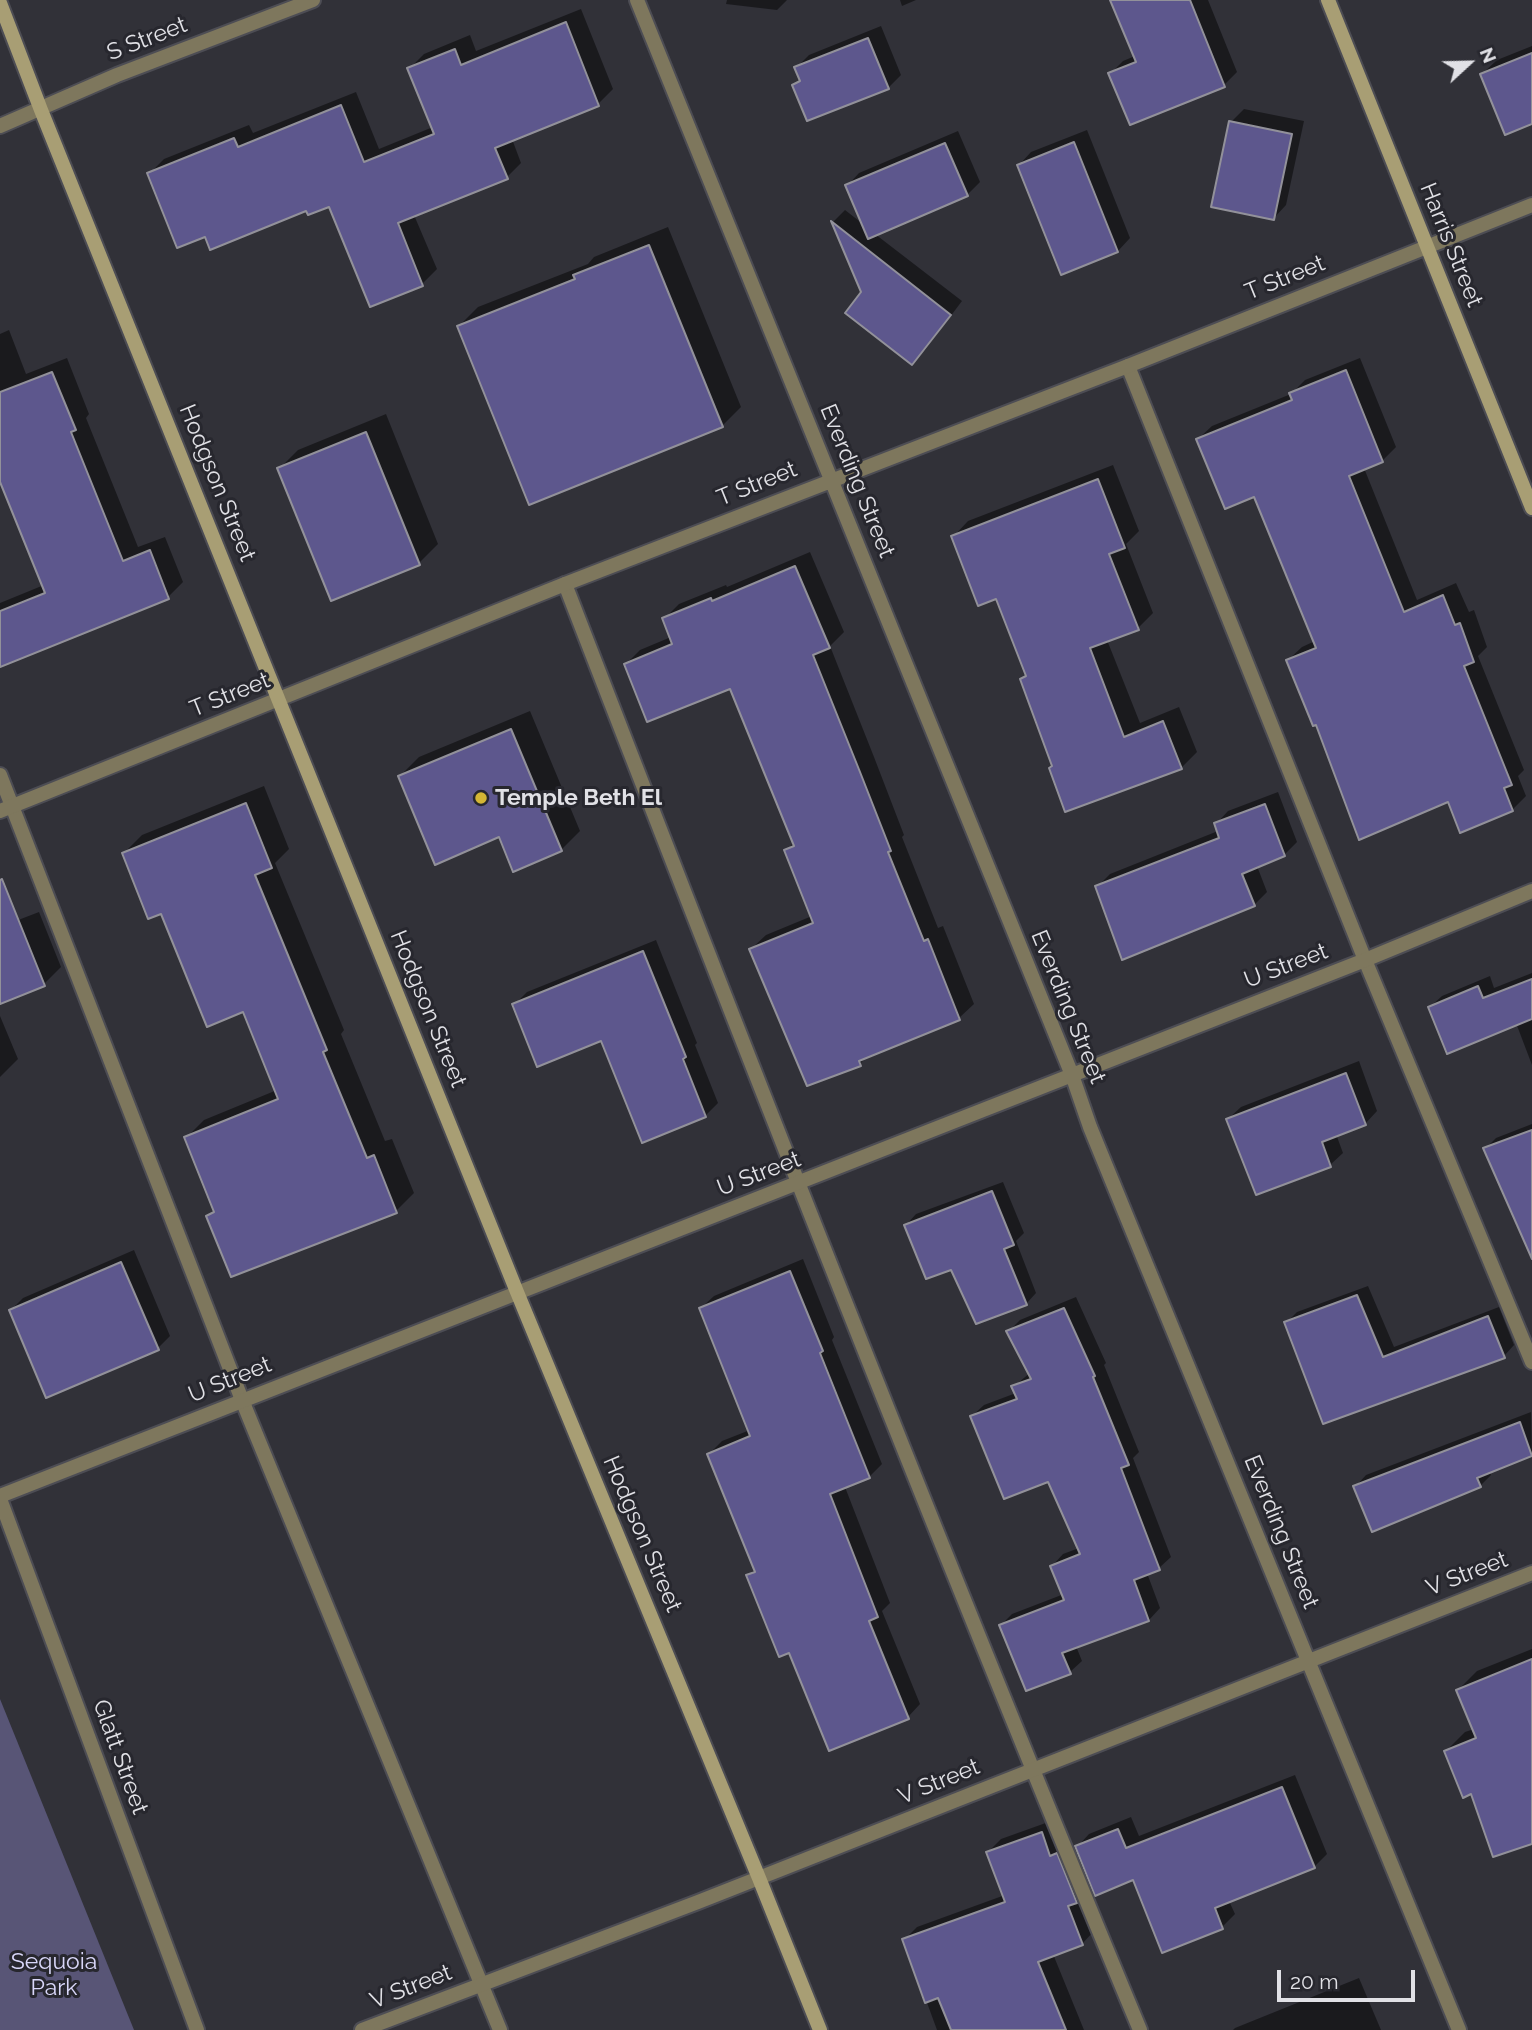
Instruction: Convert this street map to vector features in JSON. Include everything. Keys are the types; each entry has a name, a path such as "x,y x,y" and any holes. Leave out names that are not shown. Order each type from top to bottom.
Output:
{"street":[{"name":"S Street","path":"0,125 41,110 117,75 313,0"},
{"name":"Everding Street","path":"637,0 1072,1075 1090,1126 1459,2030"},
{"name":"Harris Street","path":"1328,0 1532,508"},
{"name":"Hodgson Street","path":"0,3 517,1292 820,2030"},
{"name":"T Street","path":"6,808 565,584 1128,366 1532,205"},
{"path":"1128,366 1364,960 1532,1362"},
{"path":"565,584 797,1184 1032,1770 1140,2030"},
{"path":"0,775 6,808 242,1400 500,2030"},
{"name":"U Street","path":"0,1497 1364,960 1532,891"},
{"name":"Glatt Street","path":"0,1497 197,2030"},
{"name":"V Street","path":"362,2030 759,1878 1532,1573"}],"green space":[{"name":"Sequoia Park","path":"0,1699 134,2030 0,2030"}],"building":[{"path":"1110,0 1190,0 1225,87 1130,125 1108,73 1136,62"},
{"path":"566,22 599,106 495,148 508,179 398,223 423,286 370,307 329,207 308,215 306,211 210,250 205,237 177,248 147,173 234,138 238,147 341,105 364,162 434,134 407,68 455,49 461,65"},
{"path":"868,38 889,89 807,121 792,85 800,81 794,67"},
{"path":"1532,53 1532,124 1505,135 1480,74"},
{"path":"1229,121 1292,134 1274,220 1211,207"},
{"path":"1074,142 1118,252 1061,275 1017,165"},
{"path":"945,143 968,196 868,239 845,185"},
{"path":"831,221 951,315 912,365 845,313 861,292"},
{"path":"649,245 723,427 529,505 457,326 575,279 573,275"},
{"path":"1346,370 1383,462 1349,476 1404,612 1443,595 1455,625 1460,623 1474,662 1464,666 1512,785 1504,788 1513,811 1460,833 1448,802 1359,840 1316,725 1313,726 1286,660 1316,648 1254,497 1225,509 1196,439 1292,400 1289,393"},
{"path":"52,372 76,430 71,432 123,561 150,550 169,599 0,667 0,611 45,593 0,482 0,392"},
{"path":"366,432 420,565 331,601 277,468"},
{"path":"1098,479 1125,548 1109,554 1139,630 1090,648 1124,737 1163,721 1182,769 1065,812 1049,768 1052,766 1020,679 1026,676 996,599 978,606 951,536"},
{"path":"795,566 830,648 813,655 891,851 888,852 924,941 928,939 960,1020 859,1061 861,1066 807,1086 749,949 813,923 784,850 794,846 730,689 647,722 624,664 672,644 662,618 711,598 712,601"},
{"path":"511,729 562,851 513,872 499,837 435,865 398,776"},
{"path":"246,803 272,868 255,875 327,1050 323,1052 367,1158 374,1155 397,1213 231,1277 206,1216 214,1212 184,1137 278,1099 243,1012 207,1027 161,914 148,919 122,853"},
{"path":"1265,804 1285,856 1242,874 1255,906 1122,960 1095,886 1219,838 1214,823"},
{"path":"2,879 45,986 0,1004 0,880"},
{"path":"643,951 686,1057 683,1059 706,1117 642,1143 601,1041 537,1067 512,1004"},
{"path":"1532,979 1532,1019 1447,1054 1428,1007 1478,986 1483,998"},
{"path":"1346,1073 1366,1125 1322,1142 1331,1167 1256,1195 1226,1119"},
{"path":"1532,1130 1532,1259 1483,1148"},
{"path":"992,1191 1014,1245 1004,1249 1027,1305 976,1324 951,1270 926,1279 904,1225"},
{"path":"121,1262 159,1350 46,1398 9,1310"},
{"path":"790,1271 870,1478 830,1494 878,1617 869,1621 909,1719 829,1751 789,1653 779,1657 746,1575 755,1572 707,1454 750,1436 699,1308"},
{"path":"1357,1295 1383,1357 1488,1316 1505,1358 1323,1424 1284,1322"},
{"path":"1064,1308 1095,1376 1093,1377 1129,1465 1121,1468 1160,1570 1134,1580 1149,1621 1062,1653 1071,1674 1026,1691 999,1625 1064,1600 1050,1566 1080,1554 1048,1482 1004,1499 970,1416 1017,1399 1011,1386 1031,1379 1006,1331"},
{"path":"1520,1422 1532,1456 1477,1478 1481,1487 1372,1532 1353,1486"},
{"path":"1532,1659 1532,1844 1493,1857 1471,1794 1463,1798 1444,1751 1476,1738 1456,1690"},
{"path":"1282,1787 1315,1868 1215,1908 1223,1929 1162,1953 1133,1880 1095,1896 1075,1846 1118,1829 1126,1848"},
{"path":"1042,1832 1050,1856 1057,1853 1077,1903 1068,1906 1083,1945 1038,1962 1066,2030 951,2030 938,1998 925,2003 902,1939 1005,1902 986,1852"}],"place":[{"name":"Temple Beth El","path":"481,798"}]}
